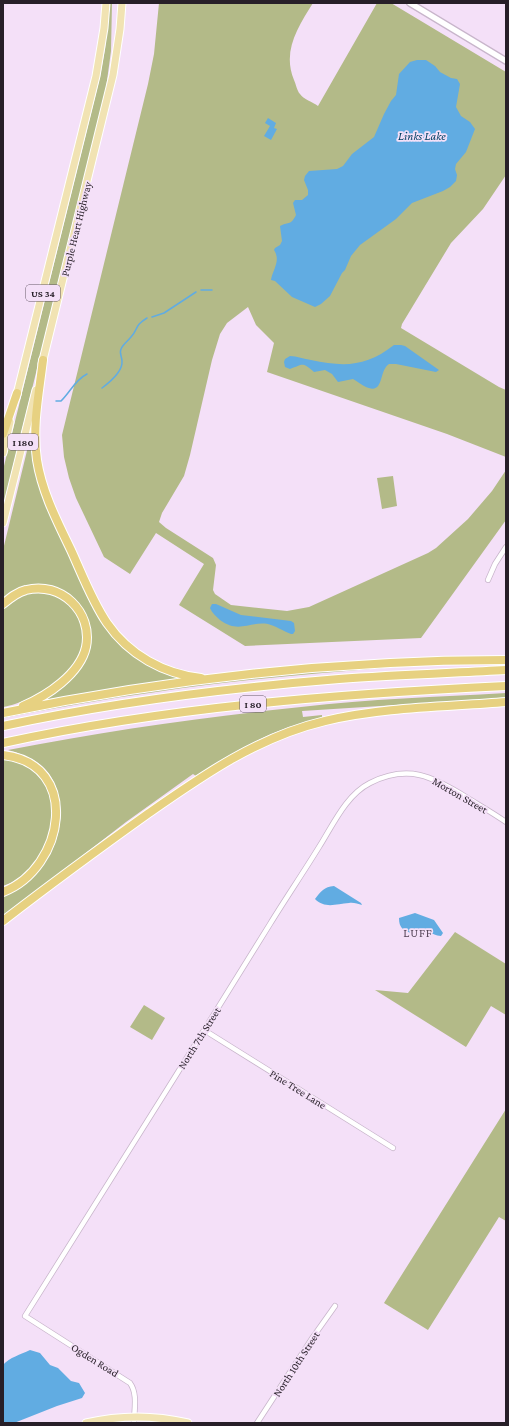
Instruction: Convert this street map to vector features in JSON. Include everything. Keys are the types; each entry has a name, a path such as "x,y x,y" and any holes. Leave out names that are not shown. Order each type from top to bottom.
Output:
{"highway":[{"path":"43,360 35,425 35,443 40,474 50,507 100,611 115,634 125,644 146,660 180,674 212,679"},
{"path":"3,434 17,394"},
{"path":"3,604 11,597 25,590 39,588 55,591 67,597 76,606 83,618 87,632 86,647 83,655 66,678 48,693 24,706 5,712"},
{"path":"5,712 212,679 276,671 388,663 506,660"},
{"name":"I 80","path":"3,726 140,702 267,686 374,677 506,670"},
{"name":"I 80","path":"3,743 101,724 268,702 375,693 506,686"},
{"path":"3,921 89,855 164,803 233,757 270,739 325,721 370,713 506,702"},
{"path":"3,755 20,758 42,772 51,786 54,795 56,816 52,841 42,861 28,877 19,884 3,892"}],"main road":[{"name":"Purple Heart Highway","path":"3,453 96,76 103,34 106,3"},
{"name":"Purple Heart Highway","path":"3,523 111,82 120,29 122,3"},
{"path":"86,1423 110,1418 134,1420 159,1417 188,1423"}],"street":[{"path":"410,3 506,61"},
{"path":"488,580 495,564 506,547"},
{"name":"Morton Street","path":"388,776 413,773 426,775 453,788 506,822"},
{"name":"North 7th Street","path":"25,1316 342,810 360,789 370,783 388,776"},
{"name":"Pine Tree Lane","path":"204,1030 393,1148"},
{"name":"North 10th Street","path":"257,1423 312,1337 335,1306"},
{"name":"Ogden Road","path":"25,1316 130,1383 134,1390 134,1420"}],"green space":[{"path":"110,3 112,3 111,51 106,88 3,507 3,470 100,77 105,49"},
{"path":"159,3 313,3 297,30 293,40 290,59 291,69 299,93 301,96 318,106 377,3 391,3 506,72 506,175 483,209 451,243 401,328 506,390 506,457 447,434 267,372 274,343 256,325 248,307 227,323 220,334 212,360 184,476 162,513 159,522 213,558 216,565 213,590 215,594 231,605 287,611 309,607 436,548 468,519 492,491 506,470 506,520 421,638 245,646 179,605 204,564 156,533 130,574 104,557 76,498 64,457 62,435 148,84 154,54"},
{"path":"32,430 43,495 116,636 182,678 43,699 69,680 91,634 89,622 85,613 76,601 68,594 56,588 44,585 3,600 3,550"},
{"path":"393,476 397,506 382,509 377,478"},
{"path":"35,592 54,594 73,609 77,614 82,630 82,645 78,658 58,681 45,691 16,704 3,707 3,609 10,602 26,594"},
{"path":"397,665 397,667 276,677 186,688 60,707 3,718 3,715 131,692 295,671"},
{"path":"506,693 506,698 302,711 303,717 322,715 322,718 289,727 265,737 218,762 196,776 193,774 126,822 3,917 3,894 19,887 33,876 45,862 54,846 59,829 61,811 58,794 47,771 32,759 8,750 117,731 264,711 404,698"},
{"path":"3,758 24,764 41,777 49,791 52,807 51,823 47,839 40,855 30,868 17,879 3,886"},
{"path":"455,932 506,964 506,1015 491,1006 466,1047 375,990 408,993"},
{"path":"144,1005 165,1018 152,1040 130,1027"},
{"path":"506,1109 506,1221 499,1217 428,1330 384,1303"}],"water":[{"name":"Links Lake","path":"426,60 435,66 440,72 451,78 457,79 460,84 456,107 461,116 470,122 475,129 466,152 456,164 456,181 443,191 412,203 396,219 360,245 351,256 330,296 321,304 315,307 292,297 275,281 271,280 277,261 274,250 282,241 280,226 291,222 296,215 293,203 295,200 302,200 308,195 308,190 304,180 305,176 309,171 337,169 343,166 352,154 374,137 384,114 396,95 399,74 410,62"},
{"path":"268,118 276,123 274,128 277,129 271,140 264,136 270,126 265,123"},
{"path":"394,345 405,346 439,370 436,372 389,364 383,372 378,386 371,388 364,386 353,379 338,382 332,374 325,370 314,372 304,365 290,369 285,367 284,362 285,359 290,356 295,356 308,360 334,364 354,363 374,358"},
{"path":"212,604 216,604 241,615 291,621 294,623 295,631 291,634 268,624 239,627 233,626 220,620 214,614 210,608"},
{"path":"334,886 362,905 352,903 327,905 315,899 323,890"},
{"path":"415,913 434,920 443,933 441,936 424,929 411,933 402,928 399,918"},
{"path":"30,1350 40,1353 50,1365 58,1368 71,1381 79,1383 85,1393 82,1398 14,1423 3,1423 3,1365 12,1358"}],"waterway":[{"path":"201,290 212,290"},
{"path":"152,317 164,313 196,292"},
{"path":"102,388 112,379 122,365 120,350 133,334 138,325 147,318"},
{"path":"56,401 61,401 76,383 87,374"}],"district":[{"name":"LUFF","path":"418,933"}]}
